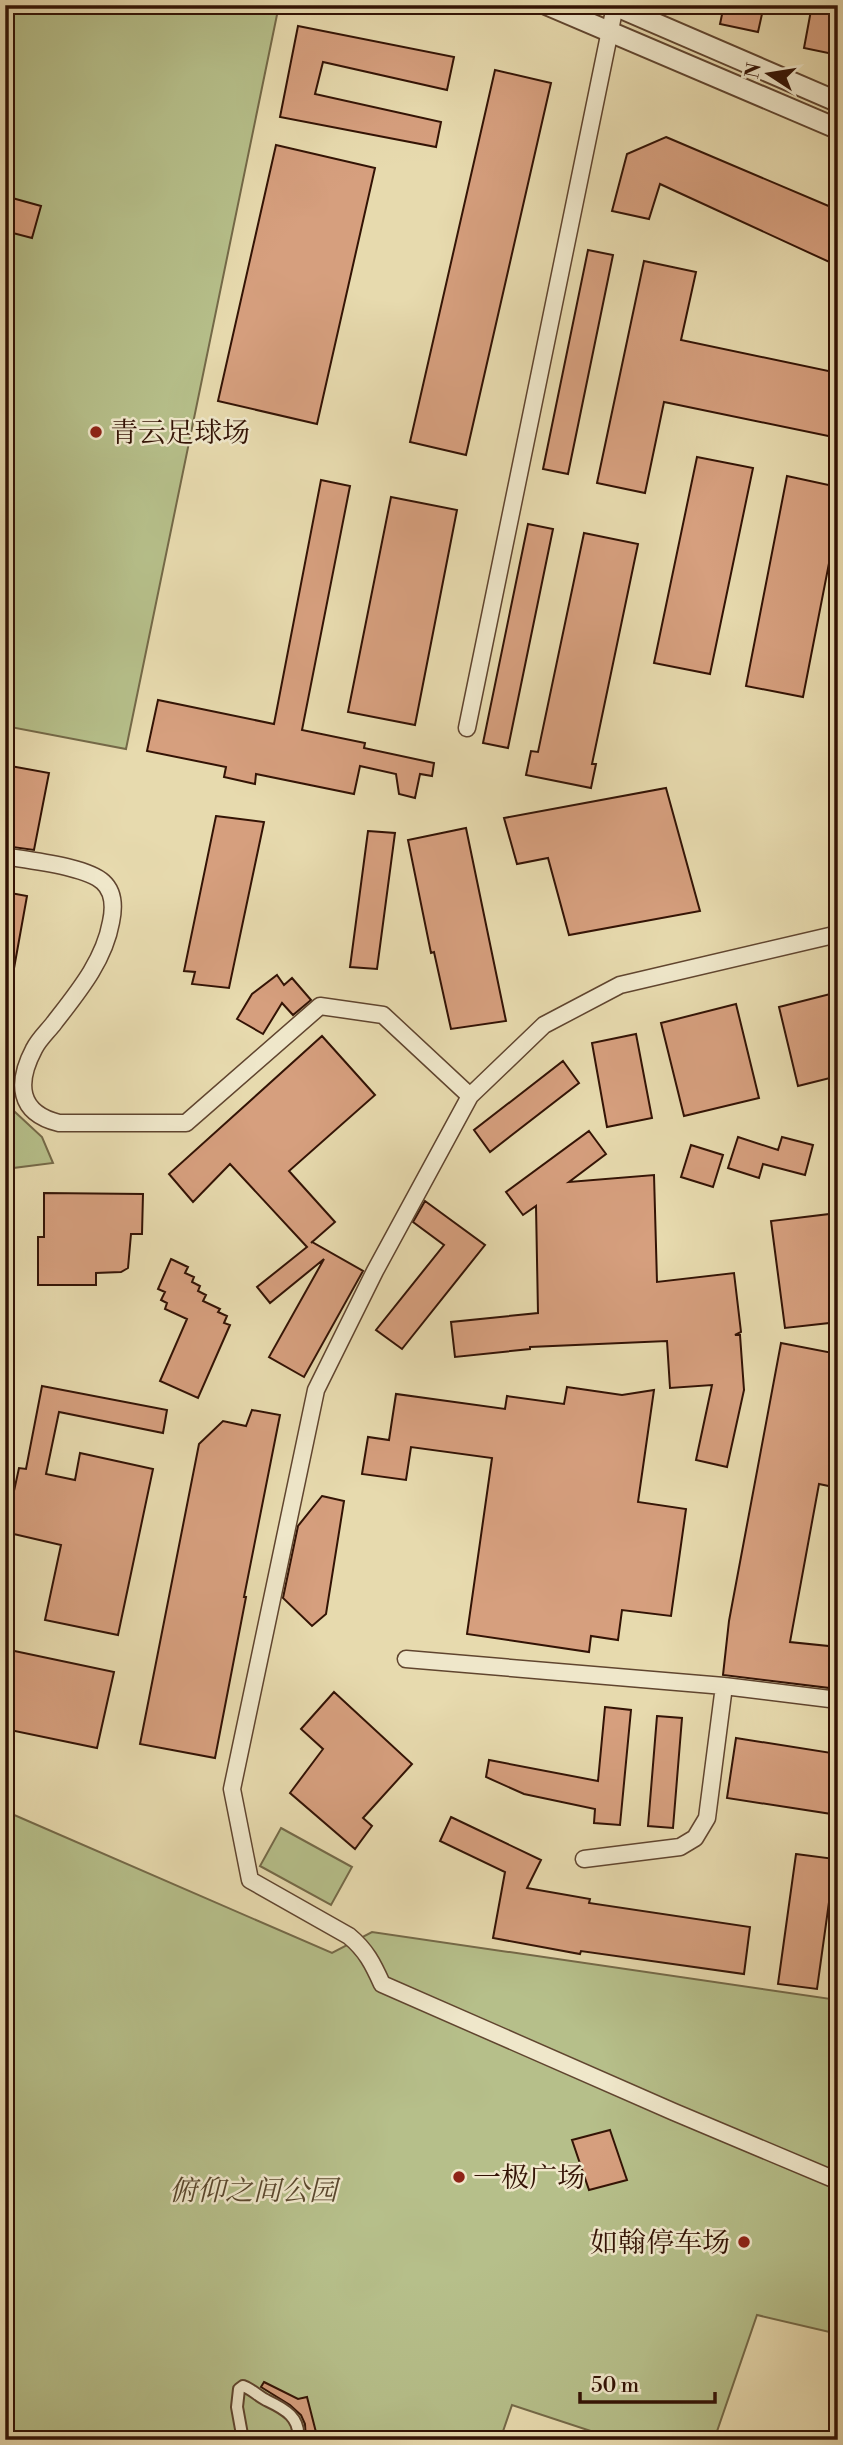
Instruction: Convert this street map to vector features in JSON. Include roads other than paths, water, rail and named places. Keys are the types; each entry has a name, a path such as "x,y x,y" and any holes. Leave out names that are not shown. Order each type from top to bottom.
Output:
{"street":[{"path":"547,5 838,129"},
{"path":"467,728 614,6 838,102"},
{"path":"5,856 89,873 105,883 115,905 109,934 92,973 34,1048 23,1091 29,1108 42,1119 59,1123 186,1123 320,1006 383,1015 470,1096"},
{"path":"838,934 620,985 544,1025 470,1096 375,1271 316,1390 232,1789 250,1880 349,1936 362,1947 382,1984 838,2181"},
{"path":"406,1659 724,1686 838,1700"},
{"path":"584,1859 680,1847 695,1838 708,1818 724,1686"},
{"path":"243,2440 237,2397 243,2386 290,2413 299,2434 298,2440"}],"place":[{"name":"青云足球场","path":"96,432"},
{"name":"一极广场","path":"459,2177"},
{"name":"如翰停车场","path":"744,2242"}],"park label":[{"name":"俯仰之间公园","path":"253,2190"}]}
